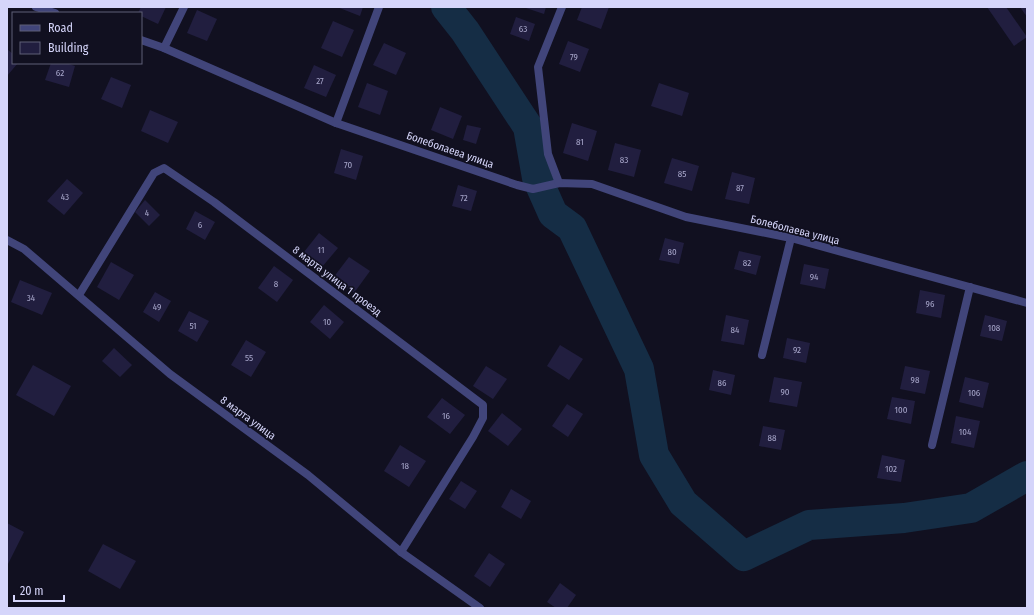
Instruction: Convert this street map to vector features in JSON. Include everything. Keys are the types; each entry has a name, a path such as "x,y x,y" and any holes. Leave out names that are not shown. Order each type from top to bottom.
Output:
{"street":[{"path":"36,7 52,12"},
{"path":"164,48 184,7"},
{"path":"336,123 379,7"},
{"path":"559,183 548,154 538,67 562,7"},
{"name":"Болеболаева улица","path":"142,40 164,48 336,123 517,185 534,189 559,183 592,184 686,217 791,238 1027,303"},
{"name":"8 марта улица 1 проезд","path":"79,295 154,173 164,168 214,202 483,405 483,418 473,437 400,552"},
{"path":"762,355 791,238"},
{"name":"8 марта улица","path":"7,240 24,249 170,374 308,475 400,552 480,608"},
{"path":"932,445 970,287"}],"building":[{"path":"141,7 166,7 158,24 142,16 142,12 138,12"},
{"path":"337,7 363,7 360,16"},
{"path":"523,7 546,7 544,14"},
{"path":"582,7 609,7 601,29 577,20"},
{"path":"987,7 1006,7 1027,37 1014,46"},
{"path":"1020,7 1027,7 1027,17"},
{"path":"197,10 217,19 207,41 187,33"},
{"path":"516,17 535,24 529,41 510,34"},
{"path":"333,21 354,30 342,57 321,48"},
{"path":"568,41 589,49 580,72 559,64"},
{"path":"384,43 406,53 396,75 373,65"},
{"path":"7,49 12,53 12,64 17,64 7,76"},
{"path":"51,64 69,64 75,66 69,87 45,80"},
{"path":"314,65 336,75 326,97 304,88"},
{"path":"111,77 131,85 122,108 101,99"},
{"path":"367,83 388,91 380,115 358,107"},
{"path":"659,83 689,93 682,116 651,106"},
{"path":"440,107 462,116 453,139 431,130"},
{"path":"150,110 178,122 168,143 141,131"},
{"path":"572,123 597,131 588,161 563,153"},
{"path":"467,125 481,128 476,144 463,140"},
{"path":"615,143 641,150 634,177 608,170"},
{"path":"341,149 363,156 356,180 334,173"},
{"path":"672,158 699,166 692,191 664,183"},
{"path":"732,172 755,178 749,204 725,199"},
{"path":"67,179 83,193 64,215 47,201"},
{"path":"458,185 477,191 471,211 452,206"},
{"path":"145,200 160,215 149,226 135,212"},
{"path":"195,211 215,222 205,240 186,229"},
{"path":"319,233 338,248 322,267 304,252"},
{"path":"665,238 684,243 679,264 659,260"},
{"path":"739,251 761,256 756,275 734,269"},
{"path":"349,257 370,271 354,293 333,278"},
{"path":"111,262 134,275 119,300 97,287"},
{"path":"804,264 829,269 825,289 800,284"},
{"path":"274,266 293,280 277,302 258,288"},
{"path":"20,280 52,293 42,315 11,302"},
{"path":"920,290 945,295 941,318 916,313"},
{"path":"155,292 171,301 159,322 143,312"},
{"path":"324,305 344,322 330,339 310,322"},
{"path":"189,311 209,321 197,342 178,331"},
{"path":"726,315 749,320 744,345 721,341"},
{"path":"985,315 1007,321 1002,341 980,336"},
{"path":"787,338 810,343 806,363 783,358"},
{"path":"246,340 266,352 251,377 231,365"},
{"path":"560,345 583,359 569,380 547,366"},
{"path":"114,348 132,365 120,377 102,361"},
{"path":"33,365 71,386 54,416 16,395"},
{"path":"486,366 507,379 493,399 473,386"},
{"path":"905,366 930,371 925,394 900,389"},
{"path":"713,370 735,375 731,395 709,390"},
{"path":"774,377 802,382 797,407 769,402"},
{"path":"965,377 989,383 983,408 959,402"},
{"path":"892,397 915,401 911,424 887,419"},
{"path":"442,398 465,415 450,434 427,417"},
{"path":"567,404 583,414 568,437 552,426"},
{"path":"502,413 522,429 508,446 488,431"},
{"path":"956,416 980,421 974,448 951,443"},
{"path":"763,426 785,430 781,450 759,446"},
{"path":"400,445 426,461 409,487 384,471"},
{"path":"882,455 905,460 901,482 877,478"},
{"path":"461,481 477,491 465,509 449,499"},
{"path":"511,489 531,501 521,519 501,507"},
{"path":"7,523 24,532 8,564 7,563"},
{"path":"103,544 136,561 120,589 88,571"},
{"path":"489,553 505,564 490,587 474,576"},
{"path":"560,583 576,595 567,608 556,608 547,602"}],"waterway":[{"path":"446,7 465,31 528,127 537,178 553,214 572,228 639,369 654,455 683,503 744,556 809,525 904,518 971,508 1027,476"}]}
